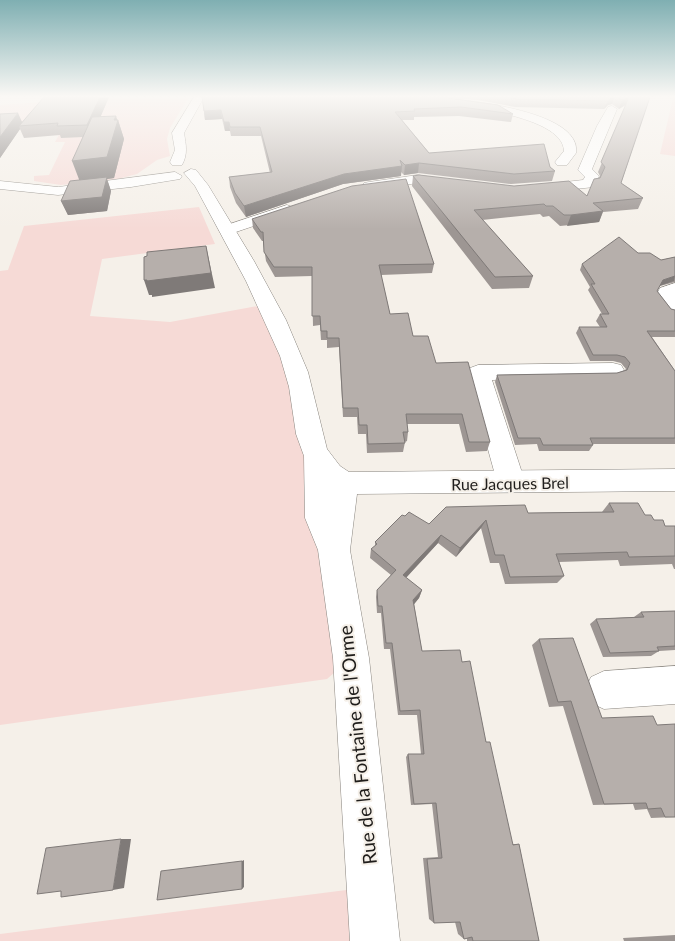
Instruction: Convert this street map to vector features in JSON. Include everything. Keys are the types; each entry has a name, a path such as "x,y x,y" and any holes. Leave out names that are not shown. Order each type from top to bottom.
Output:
{"street":[{"path":"181,141 184,168"},
{"path":"562,162 570,154 570,146 567,141"},
{"path":"522,190 590,184 592,176 585,170 597,141"},
{"path":"131,183 160,171 162,166 184,168"},
{"path":"0,185 50,191 131,183 184,168"},
{"name":"Rue de la Fontaine de l'Orme","path":"184,168 201,185 269,304 297,372 316,458 320,518 334,550 351,658 375,941"},
{"path":"356,188 418,180 463,185"},
{"path":"227,230 302,205"},
{"path":"675,289 667,292 665,298 675,310"},
{"path":"511,482 478,373 613,370"},
{"path":"316,458 329,474 344,483"},
{"name":"Rue Jacques Brel","path":"344,483 511,482 673,484"},
{"name":"Rue de la Fontaine de l'Orme","path":"334,550 344,483"},
{"path":"604,690 675,685"}],"shaded area":[{"path":"167,141 170,156 157,160 137,174 118,179 61,185 34,181 34,176 49,175 65,142 55,142"},
{"path":"663,141 675,141 675,156 660,154"},
{"path":"199,207 215,244 102,259 90,316 170,322 269,304 297,372 351,658 327,679 0,725 0,271 8,270 24,226"},
{"path":"370,887 375,941 0,941 0,934"}],"building":[{"path":"81,141 112,141 107,157 72,161"},
{"path":"264,141 419,141 429,153 544,144 550,167 555,171 514,174 419,163 405,165 400,160 402,166 344,174 244,206 235,193 229,177 272,172"},
{"path":"610,141 635,141 621,183 643,198 593,203 603,211 571,215 564,215 553,206 546,206 544,204 474,210 533,276 495,277 413,176 419,175 514,186 569,181 587,196 594,179 600,178 605,167 601,162"},
{"path":"107,177 102,197 61,201 70,181"},
{"path":"406,179 434,264 379,265 390,314 408,313 413,336 428,336 436,363 468,362 490,442 469,442 462,414 406,414 408,432 403,432 405,443 368,444 367,425 359,425 358,408 343,408 339,338 327,338 327,331 321,331 320,316 312,316 312,267 274,267 264,252 263,232 261,232 252,219 352,186"},
{"path":"619,237 638,253 650,253 661,260 675,257 675,276 663,280 657,291 671,309 675,310 675,331 647,331 675,371 675,438 590,438 593,445 543,445 540,438 518,438 497,375 617,373 627,370 630,363 625,357 593,355 579,327 607,327 600,314 609,314 591,284 595,284 582,264"},
{"path":"206,246 211,273 144,280 144,257 147,256 147,252"},
{"path":"609,503 638,503 645,515 651,515 654,520 663,520 665,526 675,526 675,556 629,557 627,552 556,554 564,576 510,577 504,555 495,555 486,520 460,548 441,535 403,575 422,590 413,600 422,651 460,650 462,662 470,661 486,742 490,742 513,845 519,844 539,941 473,941 472,937 464,939 460,922 434,923 427,859 442,858 436,803 414,804 408,754 424,754 420,710 400,711 392,643 386,643 382,606 378,606 377,590 396,570 371,549 377,544 375,542 402,515 405,516 409,512 429,524 446,507 525,505 528,513 614,512"},
{"path":"675,611 675,646 657,647 659,651 610,653 596,619 644,617 641,612"},
{"path":"573,638 602,718 653,716 657,725 675,724 675,817 665,817 661,808 648,809 646,803 604,804 571,701 558,702 539,639"},
{"path":"121,839 113,890 61,897 61,891 37,894 46,848"},
{"path":"242,861 242,889 157,900 161,871"}]}
